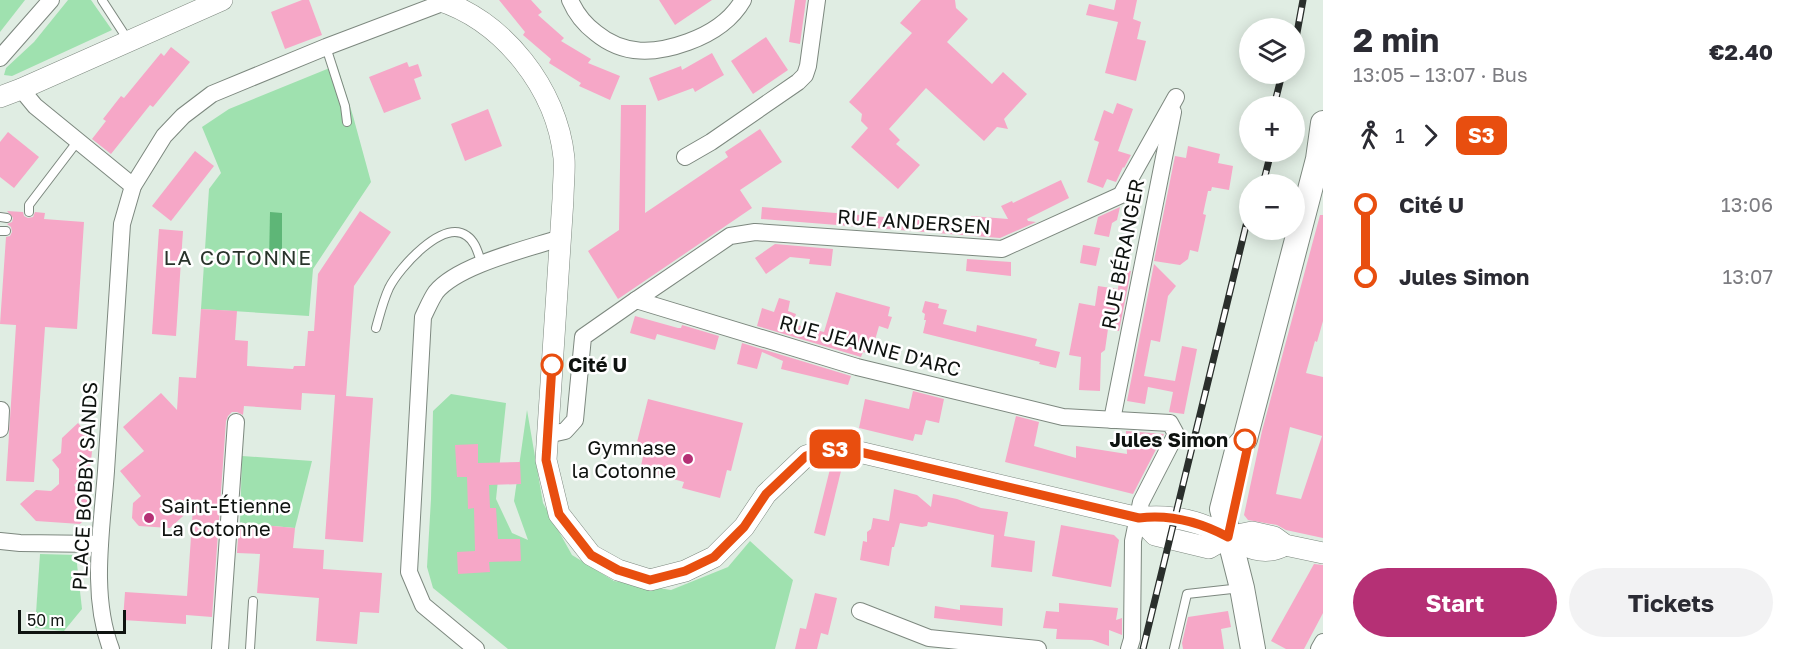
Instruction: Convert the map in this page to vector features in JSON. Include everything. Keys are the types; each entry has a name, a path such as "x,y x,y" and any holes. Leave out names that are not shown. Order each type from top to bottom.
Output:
{"main road":[{"path":"1253,649 1242,588 1222,509 1238,447 1245,439 1318,159 1323,123"}],"street":[{"path":"0,58 51,0"},
{"path":"0,97 222,0"},
{"path":"570,0 575,11 588,27 610,43 624,49 653,51 669,49 714,30 743,0"},
{"path":"685,157 711,142 805,75 817,0"},
{"path":"444,1 493,30 522,59 541,87 556,123 564,158 546,460 559,514 591,555 618,570 650,580 685,571 714,557 744,527 766,494 806,456 827,449 860,452 1139,518 1155,535 1209,548 1228,537 1252,532 1274,537 1285,545 1323,553"},
{"name":"PLACE BOBBY SANDS","path":"111,649 100,598 100,544 122,224 133,186 164,136 183,116 212,94 444,1"},
{"path":"21,89 34,106 133,186"},
{"name":"RUE ANDERSEN","path":"636,300 730,236 755,232 1002,249 1121,195 1176,97"},
{"name":"RUE BÉRANGER","path":"1112,420 1176,97"},
{"path":"476,649 423,605 409,572 423,317 436,292 455,275 560,238"},
{"path":"547,435 566,430 575,420 583,338 636,300"},
{"name":"RUE JEANNE D'ARC","path":"636,300 857,367 1063,417 1170,423 1176,434 1141,502 1139,518"},
{"path":"0,429 1,410"},
{"path":"220,649 236,422"},
{"path":"1129,649 1132,639 1133,541 1139,518"},
{"path":"0,541 100,544"},
{"path":"860,611 929,638 1038,649"},
{"path":"1319,649 1323,642"}],"lane":[{"path":"102,0 128,41"},
{"path":"326,47 345,106 347,122"},
{"path":"29,212 29,205 77,142"},
{"path":"376,328 383,302 403,266 415,253 446,233 457,231 465,234 473,242 483,264"},
{"path":"1174,649 1187,594 1242,588"},
{"path":"250,649 254,601"}],"shaded area":[{"path":"0,0 25,0 0,32"},
{"path":"68,0 91,0 112,30 12,76 4,75 6,68 34,42"},
{"path":"337,65 371,182 313,269 309,316 201,309 209,189 221,173 202,127 229,109"},
{"path":"270,212 282,213 282,264 269,263"},
{"path":"451,394 506,403 496,499 512,533 528,540 514,501 527,410 543,503 572,555 614,581 671,590 728,567 750,541 793,580 775,649 508,649 433,588 427,567 433,411"},
{"path":"242,456 312,461 295,528 240,523"},
{"path":"40,554 76,555 82,609 64,631 35,628"}],"building":[{"path":"302,0 309,0 322,35 285,49 271,12"},
{"path":"499,0 531,0 542,12 538,15 564,38 561,41 591,59 588,63 620,76 610,100 579,86 581,83 549,63 551,59 523,35 525,32"},
{"path":"659,0 712,0 675,25"},
{"path":"795,0 806,0 800,44 789,42"},
{"path":"921,0 955,0 956,8 968,19 947,42 992,84 1003,72 1027,94 1004,119 1008,129 997,127 984,141 926,88 889,129 900,140 896,144 920,165 898,189 851,147 868,128 861,121 862,114 849,102 912,33 900,23"},
{"path":"1116,0 1137,0 1133,19 1141,22 1137,39 1146,41 1136,81 1105,73 1118,22 1086,15 1089,4 1114,10"},
{"path":"766,37 788,70 753,94 731,61"},
{"path":"171,47 190,62 153,107 150,105 111,154 92,139 106,121 103,119 121,96 124,98 161,53 164,56"},
{"path":"712,53 724,75 695,92 693,88 658,101 649,78 681,66 682,70"},
{"path":"407,62 409,67 418,64 422,76 414,79 421,99 384,113 369,77"},
{"path":"1117,103 1133,109 1118,151 1131,155 1116,182 1107,179 1103,188 1087,182 1099,142 1094,140 1104,110 1113,114"},
{"path":"621,105 646,105 645,213 728,157 725,152 760,129 782,162 740,190 752,208 618,299 588,251 619,230"},
{"path":"488,109 502,146 465,161 451,124"},
{"path":"8,132 39,157 14,188 0,177 0,142"},
{"path":"1188,146 1220,154 1218,163 1233,166 1229,190 1212,187 1211,191 1208,191 1203,214 1206,215 1198,252 1190,250 1188,259 1180,265 1154,261 1175,156 1186,158"},
{"path":"195,151 214,166 171,221 152,206"},
{"path":"1061,180 1069,198 1027,219 1036,222 1000,238 761,219 762,207 971,224 971,216 1008,219 1001,206 1012,201 1013,203"},
{"path":"1120,207 1117,220 1112,223 1109,237 1094,234 1098,217"},
{"path":"7,211 23,212 28,218 33,217 35,212 45,213 44,219 84,222 77,329 45,327 34,482 6,481 16,325 0,324 6,237 12,232 11,227 7,224 12,222 13,218"},
{"path":"360,211 391,232 354,286 346,396 373,398 363,542 325,539 335,395 302,393 301,410 244,406 243,415 232,412 226,421 212,617 186,615 186,624 123,620 125,592 187,596 193,507 170,528 137,524 132,518 133,503 141,496 120,471 144,451 123,427 161,393 177,410 179,377 196,378 201,309 237,311 235,340 248,341 247,366 293,369 294,366 305,366 308,331 314,331 318,274"},
{"path":"1320,215 1323,215 1323,321 1306,373 1323,377 1323,538 1286,530 1277,525 1248,520 1244,515 1262,431","holes":["1290,427 1322,436 1301,499 1276,494"]},
{"path":"159,229 183,231 176,336 152,334"},
{"path":"775,244 833,249 831,266 809,264 810,259 790,257 766,274 755,258"},
{"path":"1083,245 1100,248 1096,266 1080,263"},
{"path":"967,259 1011,262 1011,276 966,271"},
{"path":"1154,264 1176,286 1168,296 1160,342 1151,340 1144,376 1175,381 1182,346 1197,349 1184,414 1169,412 1173,392 1148,387 1145,404 1127,401"},
{"path":"1120,270 1131,271 1119,331 1108,329 1105,350 1101,353 1100,391 1079,390 1081,357 1069,355 1079,303 1095,306 1098,286 1118,289"},
{"path":"836,292 890,307 888,316 892,317 888,329 879,326 871,354 863,352 861,357 757,326 762,308 774,312 779,298 790,301 788,311 796,314 793,324 824,332"},
{"path":"925,301 939,304 938,308 947,310 943,324 976,332 977,325 1037,339 1035,346 1060,352 1056,368 923,333 926,320 922,312"},
{"path":"635,316 678,328 682,325 719,336 715,350 657,334 655,340 630,333"},
{"path":"742,343 851,376 848,385 781,369 783,361 762,352 757,369 737,364"},
{"path":"913,391 944,399 939,423 926,420 922,435 915,434 913,441 859,428 865,399 909,409"},
{"name":"Gymnase la Cotonne","path":"648,399 743,423 731,471 727,470 720,498 682,488 684,482 640,470 645,448 636,446"},
{"path":"1016,416 1039,422 1034,446 1076,458 1076,446 1127,454 1126,431 1164,434 1133,494 1005,462"},
{"path":"78,423 93,441 90,471 74,485 88,501 88,516 80,524 36,521 20,504 36,490 51,491 59,484 59,469 52,460 61,453 62,438"},
{"path":"478,444 478,463 520,462 521,484 489,485 490,508 496,508 498,539 520,539 521,561 489,562 490,572 458,574 457,552 475,551 474,508 468,509 467,477 457,477 455,445"},
{"path":"830,469 841,471 825,536 814,533"},
{"path":"894,489 917,495 931,507 933,494 957,499 981,508 1008,512 1004,536 1035,541 1032,572 991,567 994,535 928,522 927,526 922,527 900,523 894,547 892,547 889,566 860,560 863,541 867,542 867,532 871,529 873,518 889,521"},
{"path":"239,523 295,528 293,548 324,550 323,569 382,573 379,613 360,612 357,644 316,641 319,598 257,593 260,554 237,553"},
{"path":"1061,525 1114,535 1119,540 1111,587 1052,576"},
{"path":"1314,564 1323,565 1323,613 1304,649 1286,649 1271,641"},
{"path":"815,593 837,598 828,635 821,633 817,649 795,649 800,628 806,629"},
{"path":"1059,603 1118,608 1116,620 1122,618 1122,635 1109,630 1109,646 1092,640 1056,639 1057,629 1043,628 1046,611 1059,612"},
{"path":"960,605 1003,608 1002,626 934,618 935,606 960,610"},
{"path":"1228,611 1231,627 1221,629 1224,649 1183,649 1182,643 1188,617"}],"railway":[{"path":"1300,18 1303,0"},
{"path":"1276,96 1280,84"},
{"path":"1266,174 1268,162"},
{"path":"1143,649 1242,240"}],"bus line":[{"name":"S3","path":"552,365 546,460 559,514 591,555 618,570 650,580 685,571 714,557 744,527 766,494 806,456 827,449 860,452 1139,518 1159,516 1206,526 1228,537 1247,450 1245,440"}],"place":[{"name":"Cité U","path":"552,365"},
{"name":"Jules Simon","path":"1245,440"},
{"name":"Gymnase la Cotonne","path":"688,459"},
{"name":"Saint-Étienne La Cotonne","path":"149,518"}],"district":[{"name":"LA COTONNE","path":"238,258"}]}
